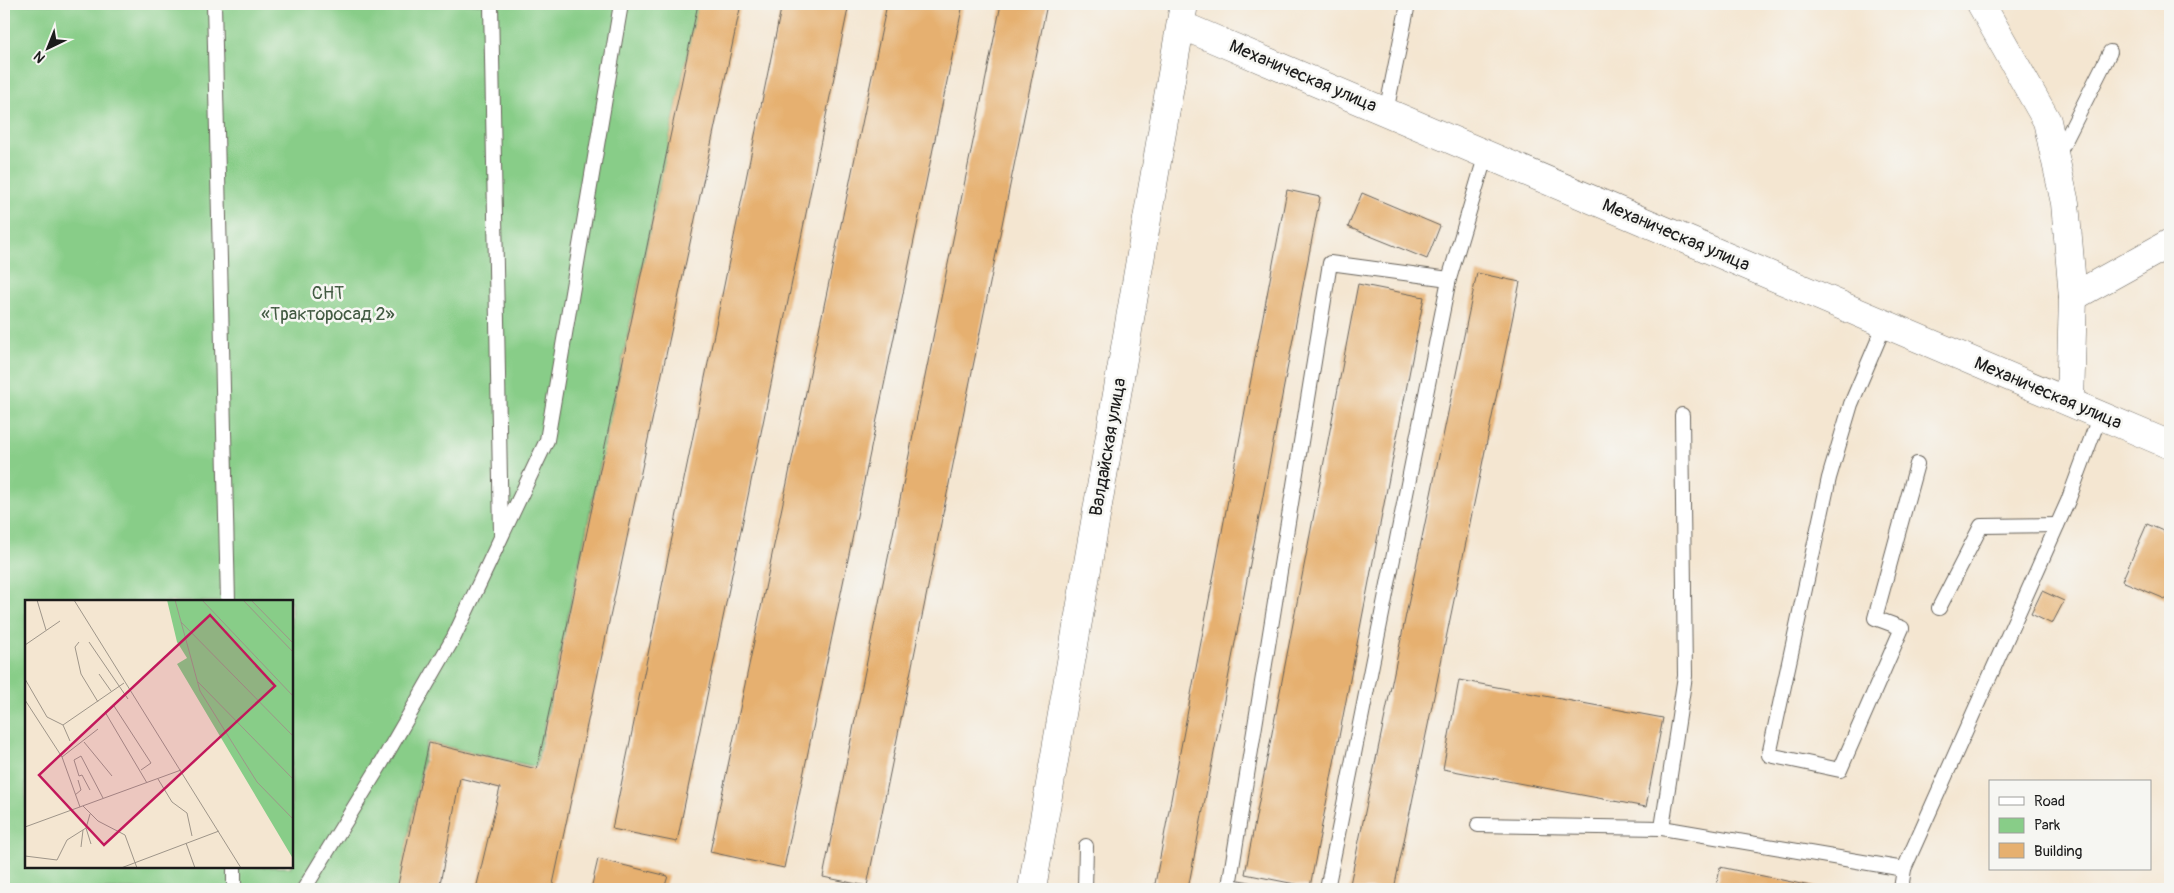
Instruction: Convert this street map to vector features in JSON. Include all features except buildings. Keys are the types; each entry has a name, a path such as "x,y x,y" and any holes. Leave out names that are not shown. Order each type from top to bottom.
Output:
{"street":[{"path":"1981,4 2047,120 2056,160 2065,203 2073,297 2070,402"},
{"name":"Механическая улица","path":"1183,14 1386,112 2170,445"},
{"name":"Валдайская улица","path":"1032,889 1183,14"},
{"path":"2073,297 2170,243"}],"lane":[{"path":"214,4 228,600"},
{"path":"492,4 502,536"},
{"path":"304,889 382,762 454,637 547,440 621,4"},
{"path":"1386,112 1408,4"},
{"path":"2056,160 2110,52"},
{"path":"1327,889 1449,279 1486,154"},
{"path":"1246,889 1228,888 1330,263 1449,279"},
{"path":"1885,324 1851,404 1829,478 1769,755 1840,770 1902,628 1875,618 1917,464"},
{"path":"1662,828 1685,676 1682,415"},
{"path":"1902,889 1904,869 2056,525 2100,415"},
{"path":"1939,608 1981,526 2056,525"},
{"path":"1478,825 1662,828 1904,869"},
{"path":"1084,889 1086,846"},
{"path":"234,868 234,889"}],"green space":[{"name":"СНТ «Тракторосад 2»","path":"4,4 698,4 536,767 427,742 398,889 4,889"}]}
